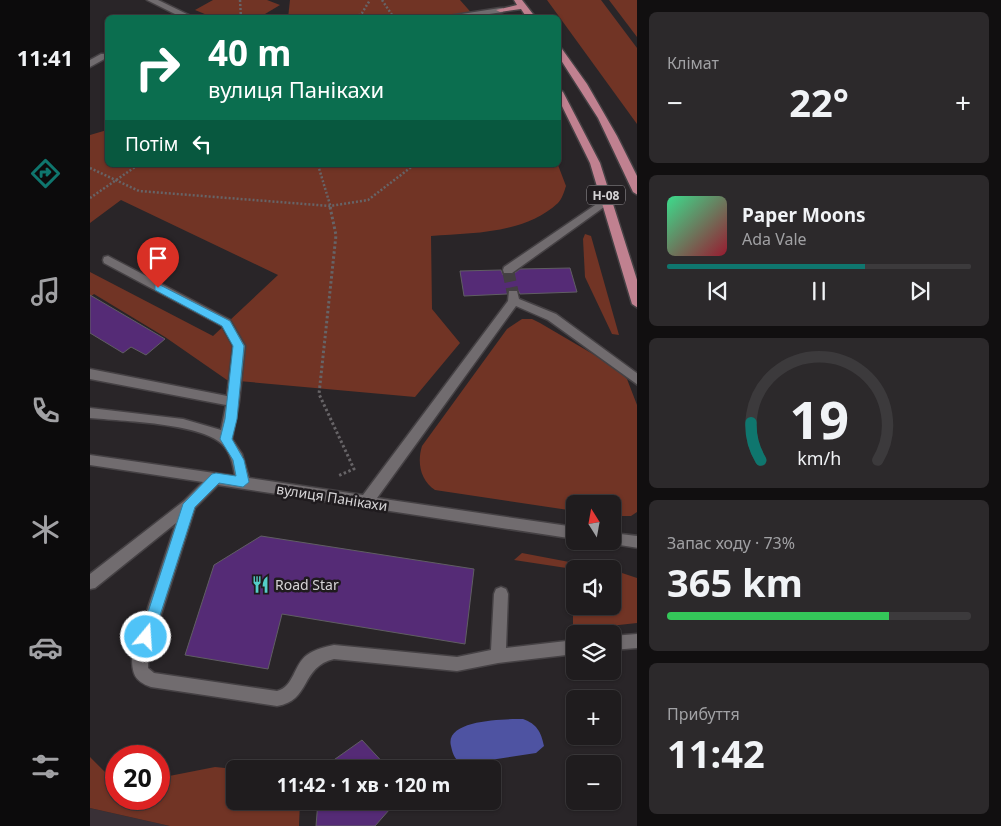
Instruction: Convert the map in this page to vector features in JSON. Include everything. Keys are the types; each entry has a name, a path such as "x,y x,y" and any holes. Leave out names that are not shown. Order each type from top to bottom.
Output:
{"main road":[{"path":"491,0 504,15"},
{"path":"500,10 520,3 530,15"},
{"name":"Н-08","path":"561,54 584,84 609,126 637,192"},
{"name":"Н-08","path":"561,96 595,163 608,200 637,304"}],"street":[{"path":"151,0 184,15"},
{"path":"462,15 500,10"},
{"path":"90,64 104,56"},
{"path":"508,270 608,200"},
{"path":"108,260 226,324 239,346 233,402 226,439"},
{"path":"366,502 513,297 552,317 637,381"},
{"path":"90,374 233,402"},
{"path":"90,413 203,428 226,439 238,460 243,482"},
{"name":"вулиця Панікахи","path":"90,460 566,532"},
{"path":"90,583 189,504 216,478"},
{"path":"189,504 140,656 140,672 150,680 267,698 283,697 293,690 309,662 319,654 334,652 457,664 498,656 566,648"},
{"path":"621,540 637,542"},
{"path":"498,656 501,594"},
{"path":"621,643 637,642"}],"path":[{"path":"240,0 241,15"},
{"path":"359,15 370,0"},
{"path":"382,0 392,15"},
{"path":"90,198 135,167"},
{"path":"319,167 330,206 336,236 319,394 354,469 337,477"},
{"path":"90,168 138,191 197,194 330,206 368,200 411,167"}],"shaded area":[{"path":"213,0 267,0 280,5 263,15 207,15 195,10"},
{"path":"290,0 460,0 473,15 288,15"},
{"path":"547,0 601,0 637,48 637,124 561,19 561,15 558,15"},
{"path":"609,0 637,0 637,37"},
{"path":"105,131 105,167 559,167 566,186 558,203 530,221 498,230 431,236 432,309 460,343 415,397 227,380 165,337 94,294 90,297 90,272 213,336 278,275 121,200 90,223 90,135"},
{"path":"585,234 591,236 619,335 612,334 585,277 583,239"},
{"path":"522,319 532,319 615,367 627,379 637,405 637,512 631,516 621,516 621,495 566,495 566,510 435,490 426,481 420,464 422,446 507,329"},
{"path":"522,553 566,561 566,568 514,560"},
{"path":"621,573 637,578 637,623 573,625 573,615 621,615"},
{"path":"523,719 528,721 538,729 544,746 536,753 490,760 457,760 451,746 451,737 457,730 478,722"},
{"path":"90,757 105,772 105,810 170,810 170,776 215,767 226,768 226,810 300,810 299,826 170,826 90,808"},
{"path":"90,808 170,826 90,826"}],"building":[{"path":"570,268 577,292 520,294 518,290 509,289 507,294 464,296 460,271 501,270 503,275 512,275 520,269"},
{"path":"90,295 165,339 146,355 131,347 123,353 90,333"},
{"path":"261,536 474,569 465,644 282,614 268,669 185,655 214,565"},
{"path":"362,740 381,760 334,760"},
{"path":"317,810 389,810 375,826 316,826"}],"tunnel":[{"path":"508,270 513,294"}],"place":[{"name":"Road Star","path":"261,584"}],"route":[{"path":"146,637 189,504 216,478 243,482 238,460 226,439 231,419 239,346 226,324 158,288"}]}
